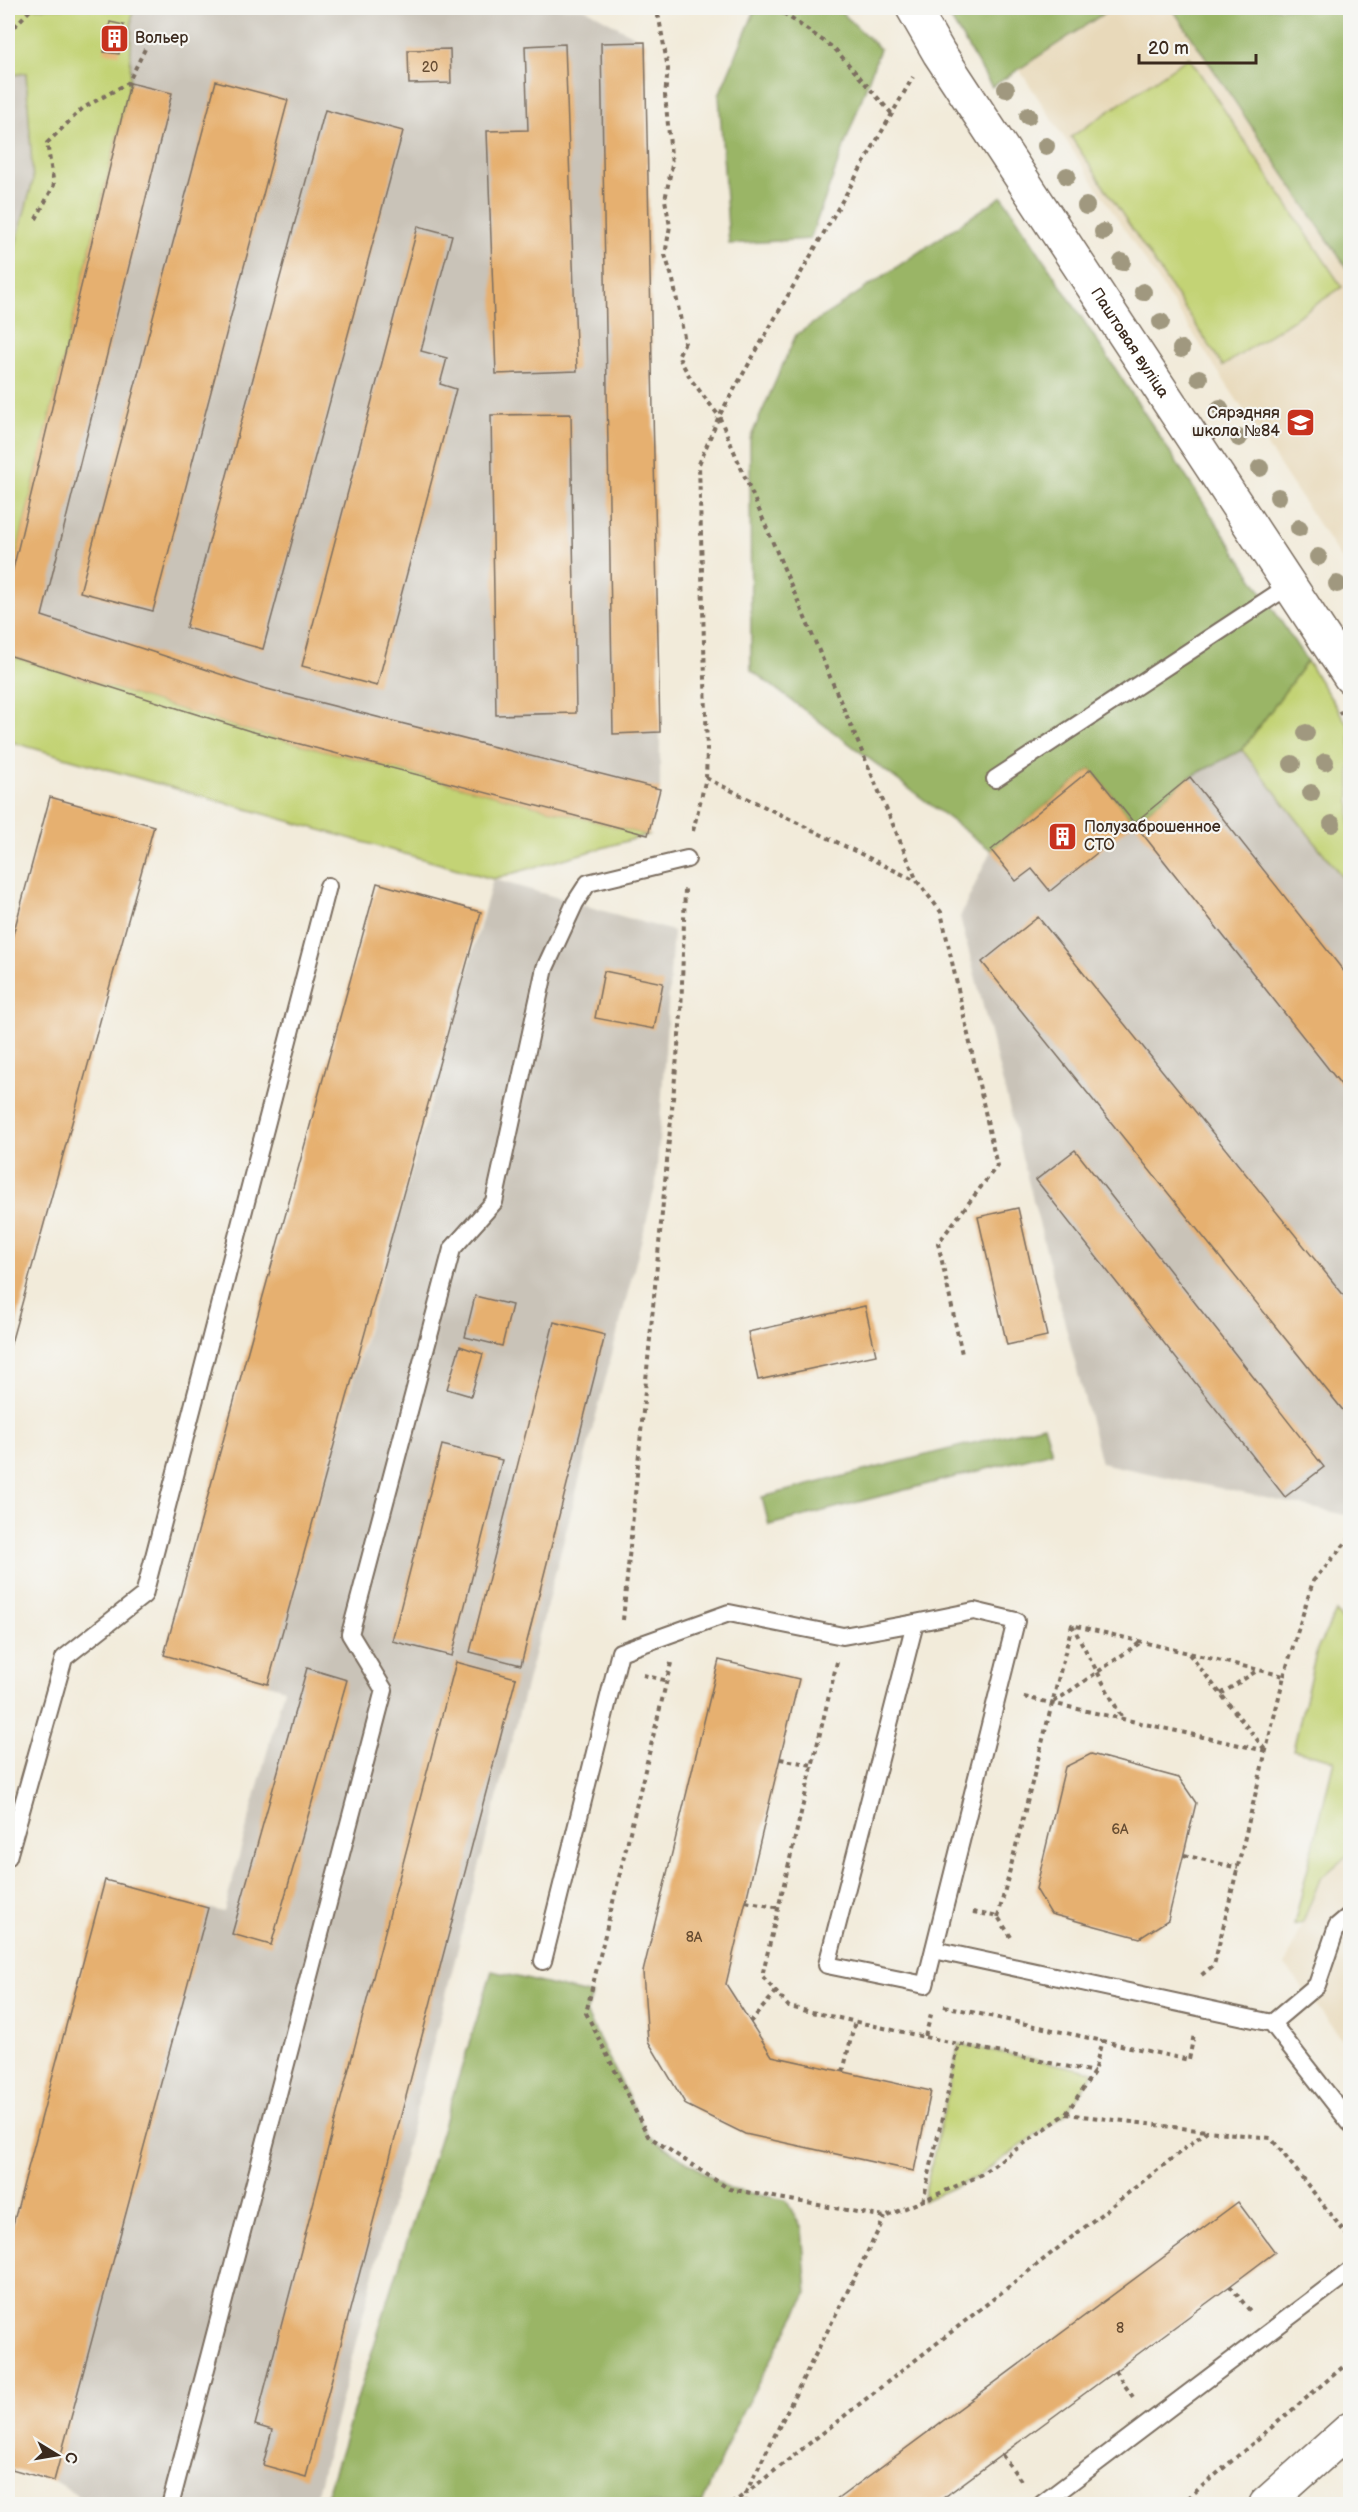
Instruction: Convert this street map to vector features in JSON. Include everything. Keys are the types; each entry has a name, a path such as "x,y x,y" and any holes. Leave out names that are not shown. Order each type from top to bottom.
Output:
{"street":[{"name":"Паштовая вуліца","path":"913,8 946,62 1350,677"},
{"path":"1266,2505 1350,2429"}],"lane":[{"path":"995,779 1290,585"},
{"path":"171,2502 384,1690 350,1634 452,1249 494,1202 545,968 575,903 588,882 687,859"},
{"path":"8,1857 14,1807 64,1658 144,1595 328,886"},
{"path":"543,1961 620,1652 729,1613 843,1636 975,1611 1016,1621 925,1985 827,1965 915,1623"},
{"path":"1272,2023 1317,1985 1337,1926 1350,1915"},
{"path":"934,1950 1272,2023 1350,2123"},
{"path":"1042,2505 1350,2271"}],"path":[{"path":"8,33 32,8"},
{"path":"651,8 659,18 668,69 665,95 672,165 665,200 670,226 665,255 673,280 685,342 678,356 692,381 719,416 917,881 940,912 997,1166 938,1243 962,1354"},
{"path":"776,8 835,49 891,114"},
{"path":"36,219 54,185 47,143 83,108 128,83 145,49"},
{"path":"706,778 917,881"},
{"path":"1198,1978 1214,1965 1284,1676 1313,1581 1350,1538"},
{"path":"1072,1625 1284,1676"},
{"path":"1072,1625 1122,1718"},
{"path":"998,1917 1072,1625"},
{"path":"1053,1703 1141,1642"},
{"path":"840,1652 762,1976 789,2007 1095,2072"},
{"path":"1188,1653 1266,1751"},
{"path":"672,1661 586,2013 648,2136 729,2189 885,2217 977,2177 1066,2115 1095,2072 1102,2040"},
{"path":"1221,1694 1258,1670"},
{"path":"1039,1700 1266,1751"},
{"path":"780,1759 812,1765"},
{"path":"1184,1855 1238,1868"},
{"path":"746,1901 779,1908"},
{"path":"984,1914 998,1917 1010,1936 1021,1939"},
{"path":"750,2022 776,1992"},
{"path":"925,2037 934,2005 1189,2060"},
{"path":"843,2072 855,2021"},
{"path":"923,2201 959,2044"},
{"path":"1066,2115 1270,2138 1350,2239"},
{"path":"731,2505 1207,2131"},
{"path":"746,2505 745,2494 885,2217"},
{"path":"1230,2286 1257,2318"},
{"path":"1181,2505 1350,2361"},
{"path":"1115,2371 1140,2406"},
{"path":"1002,2455 1028,2489"}],"shaded area":[{"path":"132,8 584,8 645,42 660,732 660,789 648,835 250,731 8,655 8,589 126,83 131,49"},
{"name":"Сярэдняя школа №84","path":"1112,8 1172,8 1350,273 1350,572 1019,69"},
{"path":"26,73 33,181 8,272 8,76"},
{"path":"1242,750 1350,887 1350,1516 1101,1463 960,917 991,850 1091,769 1135,822 1190,777"},
{"path":"493,879 673,931 656,1184 314,2504 92,2504 54,2481 208,1908 224,1912 284,1689 268,1684"},
{"path":"1350,1854 1350,2049 1285,1965 1320,1878"}],"green space":[{"path":"8,8 132,8 130,83 8,590 8,272 33,181 26,73 8,76"},
{"path":"756,8 837,8 880,49 810,239 729,244 719,95"},
{"path":"944,8 1112,8 992,87"},
{"path":"1172,8 1350,8 1350,273"},
{"path":"1189,57 1342,287 1223,366 1071,137"},
{"path":"1002,196 1307,661 1242,750 1190,777 1134,823 1091,769 991,850 751,670 750,439 796,335"},
{"path":"8,655 250,731 648,835 493,879 8,741"},
{"path":"1307,661 1350,728 1350,887 1242,750"},
{"path":"1044,1425 1052,1452 769,1525 762,1497"},
{"path":"1336,1612 1350,1631 1350,1853 1320,1879 1303,1922 1294,1925 1334,1760 1293,1750 1317,1649"},
{"path":"492,1971 592,1995 586,2013 648,2136 729,2189 786,2200 802,2229 807,2294 737,2422 702,2504 324,2504"},
{"path":"959,2044 1094,2072 1066,2114 977,2177 923,2201"}],"building":[{"name":"Вольер","path":"110,22 124,25 119,54 104,52"},
{"path":"645,42 660,732 613,734 601,43"},
{"path":"565,44 577,371 496,374 487,131 528,130 525,46"},
{"path":"450,49 451,83 409,84 408,50"},
{"path":"216,81 288,100 153,611 80,592"},
{"path":"130,83 172,93 42,616 263,688 660,789 648,835 250,731 8,655 8,590"},
{"path":"325,110 403,131 263,649 186,628"},
{"path":"418,226 452,235 421,351 447,358 440,384 456,389 377,686 302,666"},
{"path":"571,414 576,713 496,715 491,415"},
{"name":"Полузаброшенное СТО","path":"1091,769 1134,823 1050,891 1032,869 1016,881 991,850"},
{"path":"1190,777 1350,979 1350,1096 1134,823"},
{"path":"50,797 154,826 8,1354 8,953"},
{"path":"377,883 481,912 268,1684 164,1655"},
{"path":"1038,917 1350,1303 1350,1419 982,962"},
{"path":"604,971 663,983 654,1029 595,1018"},
{"path":"1075,1150 1324,1467 1285,1497 1036,1180"},
{"path":"1018,1208 1047,1336 1007,1345 978,1217"},
{"path":"475,1296 512,1305 502,1346 465,1337"},
{"path":"865,1306 876,1355 758,1380 748,1332"},
{"path":"554,1322 605,1335 521,1665 470,1652"},
{"path":"460,1346 483,1354 471,1396 447,1389"},
{"path":"442,1445 502,1460 452,1656 392,1641"},
{"path":"719,1660 799,1679 726,1984 772,2056 931,2091 914,2171 745,2134 686,2105 648,2041 643,1972"},
{"path":"456,1662 516,1678 306,2477 263,2465 272,2430 255,2425"},
{"path":"307,1668 347,1680 271,1945 232,1934"},
{"path":"1091,1754 1179,1778 1196,1803 1168,1920 1140,1938 1051,1914 1036,1889 1065,1767"},
{"path":"105,1880 208,1908 54,2481 8,2468 8,2243"},
{"path":"1238,2202 1275,2252 1230,2286 935,2504 831,2504"}],"place":[{"name":"Вольер","path":"114,38"},
{"name":"Сярэдняя школа №84","path":"1301,422"},
{"name":"Полузаброшенное СТО","path":"1063,836"}]}
